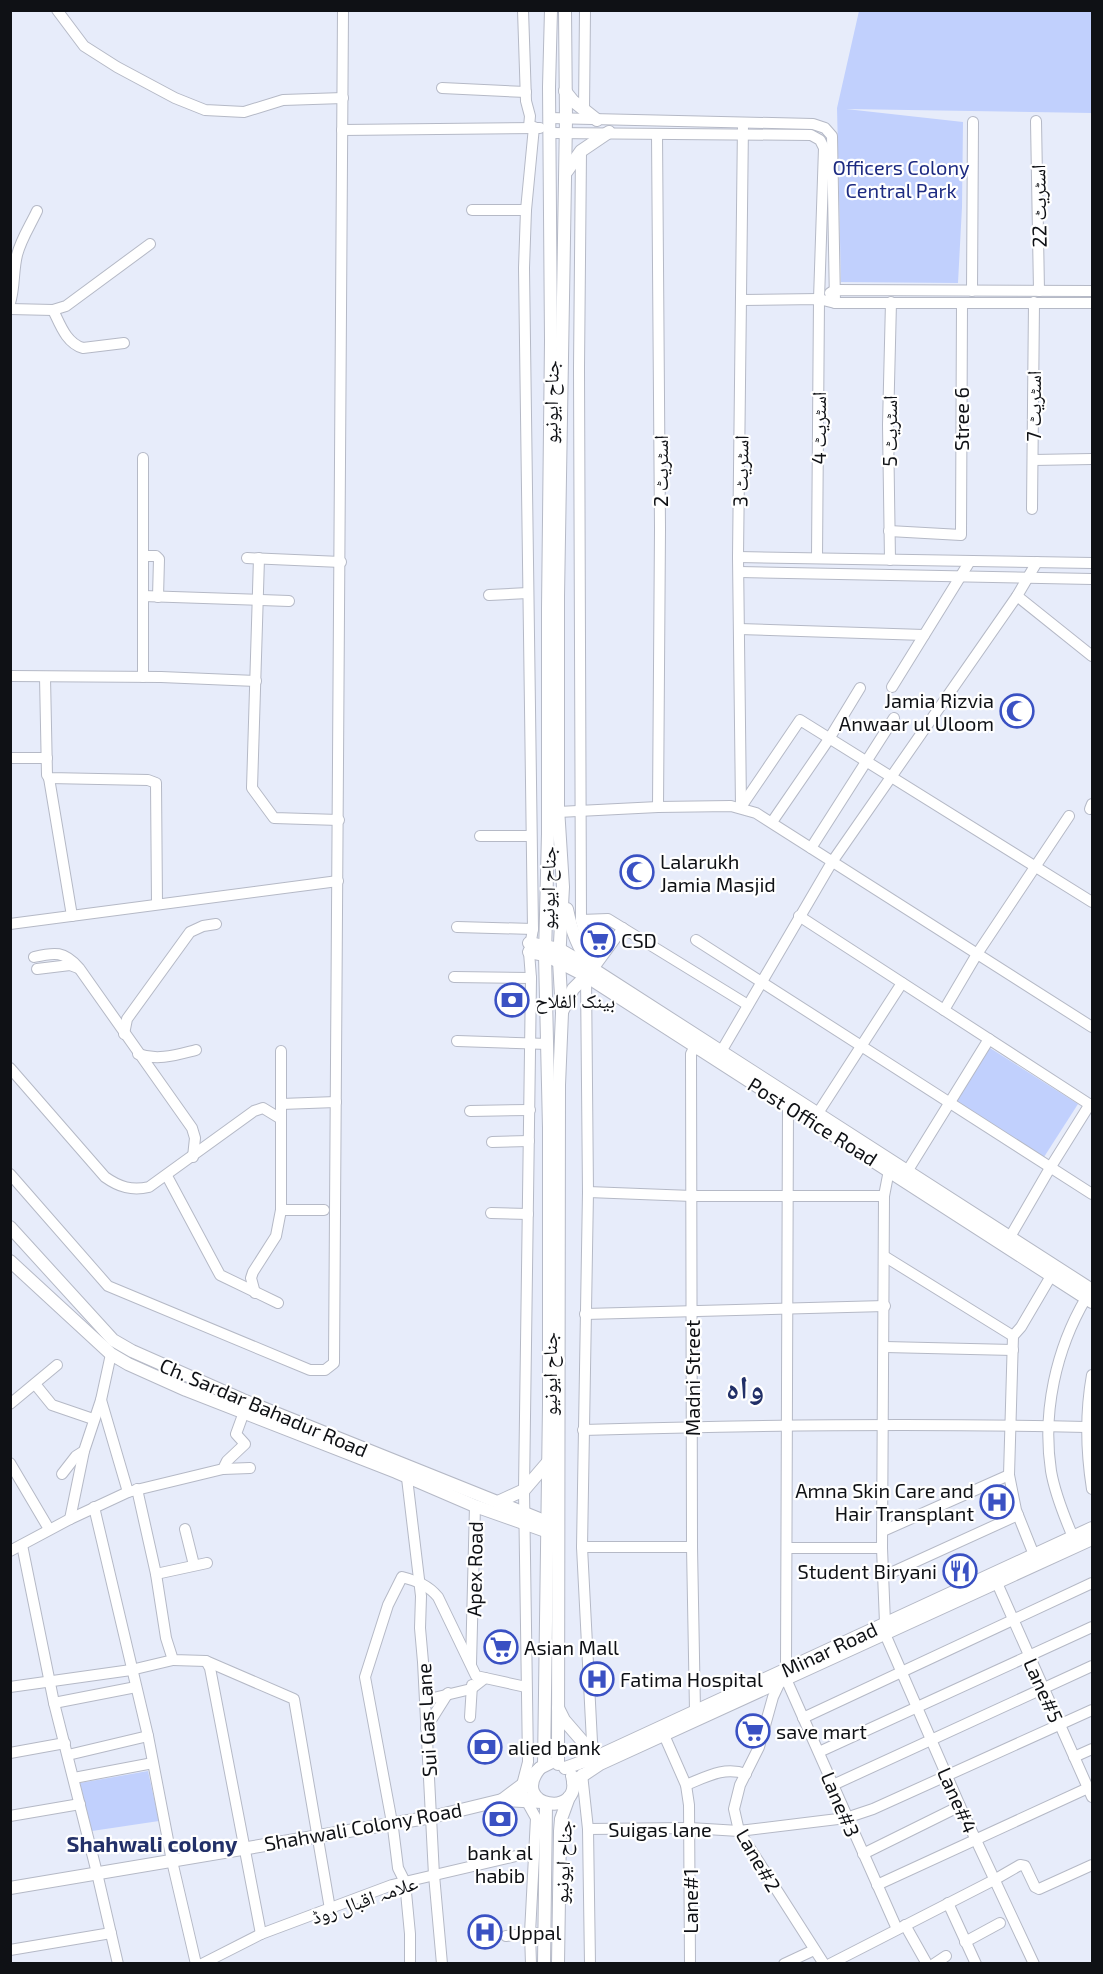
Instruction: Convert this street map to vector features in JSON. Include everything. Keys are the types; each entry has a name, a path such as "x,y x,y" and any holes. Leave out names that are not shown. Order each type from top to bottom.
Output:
{"main road":[{"name":"جناح ایونیو","path":"551,10 546,950 548,1461 553,1529 557,1707 561,1766"},
{"name":"جناح ایونیو","path":"542,1766 553,1529 562,1013 559,955 563,887 558,812 558,597 566,174 564,10"},
{"path":"565,91 584,111 597,120"},
{"path":"566,174 581,151 609,132"},
{"path":"562,1013 573,989 590,972 570,928 563,887"},
{"name":"Post Office Road","path":"530,953 546,950 590,972 698,1041 788,1106 890,1164 908,1170 1090,1296"},
{"name":"Post Office Road","path":"698,1041 722,1050 890,1164 1014,1244 1051,1276 1090,1296"},
{"name":"Ch. Sardar Bahadur Road","path":"10,1227 113,1340 132,1351 475,1506 525,1517"},
{"name":"Ch. Sardar Bahadur Road","path":"10,1262 35,1282 111,1354 128,1364 186,1390 401,1471 500,1501 525,1517 553,1529"},
{"path":"500,1501 524,1490 548,1461"},
{"name":"Minar Road","path":"885,1629 997,1583 1024,1565 1034,1555 1092,1528"},
{"name":"Minar Road","path":"578,1778 600,1764 811,1663 1024,1565 1092,1539"},
{"name":"Minar Road","path":"561,1766 596,1756 695,1711 784,1677"},
{"path":"557,1707 564,1720 596,1756"},
{"path":"542,1766 561,1766 578,1778 569,1796 559,1804 544,1803 535,1794 532,1785 534,1775 542,1766"},
{"name":"Shahwali Colony Road","path":"502,1800 542,1766"},
{"name":"جناح ایونیو","path":"558,1964 560,1831 561,1819 569,1796"},
{"name":"Shahwali Colony Road","path":"10,1888 392,1824 502,1800 544,1803"},
{"name":"جناح ایونیو","path":"544,1803 544,1964"}],"street":[{"path":"57,10 84,45 117,67 204,110 244,112 283,100 343,98"},
{"path":"10,1174 108,1286 310,1370 325,1370 334,1363 343,10"},
{"path":"523,10 526,92 532,127 524,280 533,929 530,953 531,1043 524,1490 528,1762 522,1785 522,1793 536,1818 530,1933 531,1964"},
{"path":"584,111 585,10"},
{"path":"442,88 526,92"},
{"path":"342,130 532,127 550,126 566,118 813,124 825,128 832,136 835,303"},
{"name":"اسٹریٹ 22","path":"1036,121 1037,297"},
{"path":"972,291 973,122"},
{"name":"اسٹریٹ 3","path":"741,807 738,556 743,123"},
{"name":"اسٹریٹ 4","path":"550,126 566,134 609,132 812,135 820,140 824,148 819,299 818,558"},
{"name":"اسٹریٹ 2","path":"657,134 660,517 658,807"},
{"path":"581,151 579,368 581,920 590,972 582,1547 592,1742 596,1756"},
{"path":"472,210 526,210"},
{"path":"10,303 14,291 17,255 37,211"},
{"path":"10,309 53,310 66,306 150,244"},
{"path":"819,299 836,290 972,291 1092,303"},
{"path":"742,300 819,299 835,303 962,303 1092,291"},
{"name":"اسٹریٹ 7","path":"1032,509 1037,297"},
{"name":"اسٹریٹ 5","path":"890,560 888,425 891,302"},
{"name":"Stree 6","path":"889,531 961,535 962,303"},
{"path":"53,310 67,336 76,346 83,348 124,343"},
{"path":"142,677 143,458"},
{"path":"1033,460 1092,459"},
{"path":"142,556 156,556 159,559 158,597"},
{"path":"738,556 1092,564"},
{"path":"247,558 340,562"},
{"path":"259,558 252,788 274,818 339,820"},
{"path":"892,687 970,561"},
{"path":"722,1050 832,862 1017,596 1037,562"},
{"path":"739,572 1092,579"},
{"path":"489,595 528,593"},
{"path":"142,596 289,601"},
{"path":"1017,596 1092,656"},
{"path":"739,629 924,634"},
{"path":"1081,646 1092,646"},
{"path":"10,676 256,681"},
{"path":"45,677 47,774 72,915"},
{"path":"772,822 829,739 860,688"},
{"path":"811,848 894,718"},
{"path":"741,807 800,720 1092,902"},
{"path":"10,758 47,758"},
{"path":"49,778 148,780 156,783 157,904"},
{"path":"558,812 658,807 741,807 756,813 1092,1027"},
{"path":"944,1010 977,954 1069,816"},
{"path":"480,836 531,836"},
{"path":"10,924 338,881"},
{"path":"532,915 547,915"},
{"path":"799,916 1091,1105 1050,1168 1014,1244"},
{"path":"581,920 608,919 748,1005"},
{"path":"124,1034 128,1019 190,932 203,926 216,924"},
{"path":"457,927 533,929"},
{"path":"590,972 623,928"},
{"path":"696,940 1092,1194"},
{"path":"530,953 547,986"},
{"path":"34,957 63,954 79,968 192,1128 195,1138 193,1156"},
{"path":"37,969 70,965 79,968"},
{"path":"454,977 531,978"},
{"path":"818,1113 902,983"},
{"path":"908,1170 989,1039"},
{"path":"456,1041 548,1044"},
{"name":"Madni Street","path":"695,1711 692,1547 691,1054 698,1041"},
{"path":"138,1053 148,1058 159,1058 196,1050"},
{"path":"255,1293 251,1278 276,1236 281,1210 281,1051"},
{"path":"10,1068 105,1177 112,1183 125,1188 149,1187 254,1112 263,1108 281,1119"},
{"path":"281,1104 336,1102"},
{"path":"784,1677 788,1426 788,1106"},
{"path":"470,1111 530,1110"},
{"path":"492,1142 529,1142"},
{"path":"885,1629 882,1548 885,1347 884,1196 890,1164"},
{"path":"167,1176 220,1275 278,1303"},
{"path":"588,1192 692,1197 884,1196"},
{"path":"281,1210 324,1210"},
{"path":"491,1213 528,1214"},
{"path":"884,1256 1013,1336"},
{"path":"1034,1555 1018,1515 1009,1475 1013,1336 1021,1327 1051,1276"},
{"path":"1073,1537 1051,1471 1050,1404 1058,1360 1073,1320 1090,1296"},
{"path":"585,1314 885,1306"},
{"path":"885,1347 1013,1350"},
{"path":"70,1519 84,1450 100,1400 111,1354"},
{"path":"10,1404 57,1365"},
{"path":"1092,1376 1086,1427 1092,1489"},
{"path":"35,1384 52,1405 93,1419"},
{"path":"100,1400 132,1490 156,1574 166,1638 173,1660"},
{"path":"223,1468 245,1444 236,1434 244,1412"},
{"path":"583,1430 692,1426 1086,1427"},
{"path":"62,1474 76,1456 84,1450"},
{"path":"10,1463 49,1529"},
{"path":"10,1551 49,1529 132,1490 223,1468 250,1468"},
{"name":"Sui Gas Lane","path":"401,1471 419,1582 434,1875 441,1964"},
{"path":"883,1531 1009,1475"},
{"name":"Apex Road","path":"475,1506 477,1674"},
{"path":"94,1507 148,1736 172,1861 196,1964"},
{"path":"884,1576 1018,1515"},
{"path":"185,1529 194,1566"},
{"path":"22,1545 54,1703 118,1964"},
{"path":"582,1547 692,1547"},
{"path":"787,1548 882,1548"},
{"path":"156,1574 207,1563"},
{"path":"410,1964 410,1934 405,1882 398,1868 365,1677 388,1605 402,1577 419,1582 431,1590 442,1603 477,1674 471,1689 470,1717"},
{"name":"Lane#5","path":"997,1583 1090,1792"},
{"path":"803,1718 1092,1583"},
{"path":"819,1752 1092,1627"},
{"name":"Lane#4","path":"885,1629 960,1806 1034,1964"},
{"path":"10,1687 131,1670 173,1660 206,1661 294,1699 330,1910"},
{"path":"206,1661 210,1668 261,1934"},
{"path":"833,1785 1092,1666"},
{"path":"477,1674 526,1687"},
{"name":"Lane#3","path":"784,1677 877,1885 901,1927 927,1964"},
{"name":"Lane#2","path":"784,1677 773,1697 759,1747 740,1785 734,1809 740,1831 824,1964"},
{"path":"54,1703 136,1687"},
{"path":"425,1700 471,1689"},
{"path":"426,1728 448,1693"},
{"name":"Suigas lane","path":"588,1829 690,1828 740,1831 846,1818 873,1809 1092,1710"},
{"name":"Lane#1","path":"664,1735 686,1785 690,1828 690,1964"},
{"path":"68,1755 148,1736"},
{"path":"10,1753 65,1743"},
{"path":"1074,1757 1092,1749"},
{"path":"74,1778 153,1763"},
{"path":"686,1785 730,1769 746,1774"},
{"path":"1081,1772 1092,1769"},
{"path":"578,1778 588,1829 590,1964"},
{"path":"877,1885 975,1839 1090,1792"},
{"path":"10,1816 80,1804"},
{"path":"863,1854 960,1806"},
{"name":"علامہ اقبال روڈ","path":"202,1964 261,1934 392,1885 533,1852"},
{"path":"830,1964 1022,1865 1025,1866 1035,1887 1039,1889 1092,1865"},
{"path":"948,1903 976,1964"},
{"path":"965,1942 1000,1923"},
{"path":"10,1950 111,1933"},
{"path":"506,1936 530,1933 544,1935"},
{"path":"784,1964 814,1950"},
{"path":"934,1964 946,1956"}],"green space":[{"name":"Officers Colony Central Park","path":"859,11 1092,11 1092,113 846,109 963,122 958,283 841,282 837,108"},
{"path":"990,1048 1078,1104 1044,1157 956,1101"},
{"path":"148,1771 159,1821 92,1831 80,1783"}],"place":[{"name":"Jamia Rizvia Anwaar ul Uloom","path":"1017,711"},
{"name":"Lalarukh Jamia Masjid","path":"637,872"},
{"name":"CSD","path":"598,940"},
{"name":"بینک الفلاح","path":"512,1000"},
{"name":"Amna Skin Care and Hair Transplant","path":"997,1502"},
{"name":"Student Biryani","path":"960,1571"},
{"name":"Asian Mall","path":"501,1647"},
{"name":"Fatima Hospital","path":"597,1679"},
{"name":"save mart","path":"753,1731"},
{"name":"alied bank","path":"485,1747"},
{"name":"bank al habib","path":"500,1819"},
{"name":"Uppal","path":"485,1932"}],"district":[{"name":"واہ","path":"745,1386"},
{"name":"Shahwali colony","path":"152,1843"}]}
